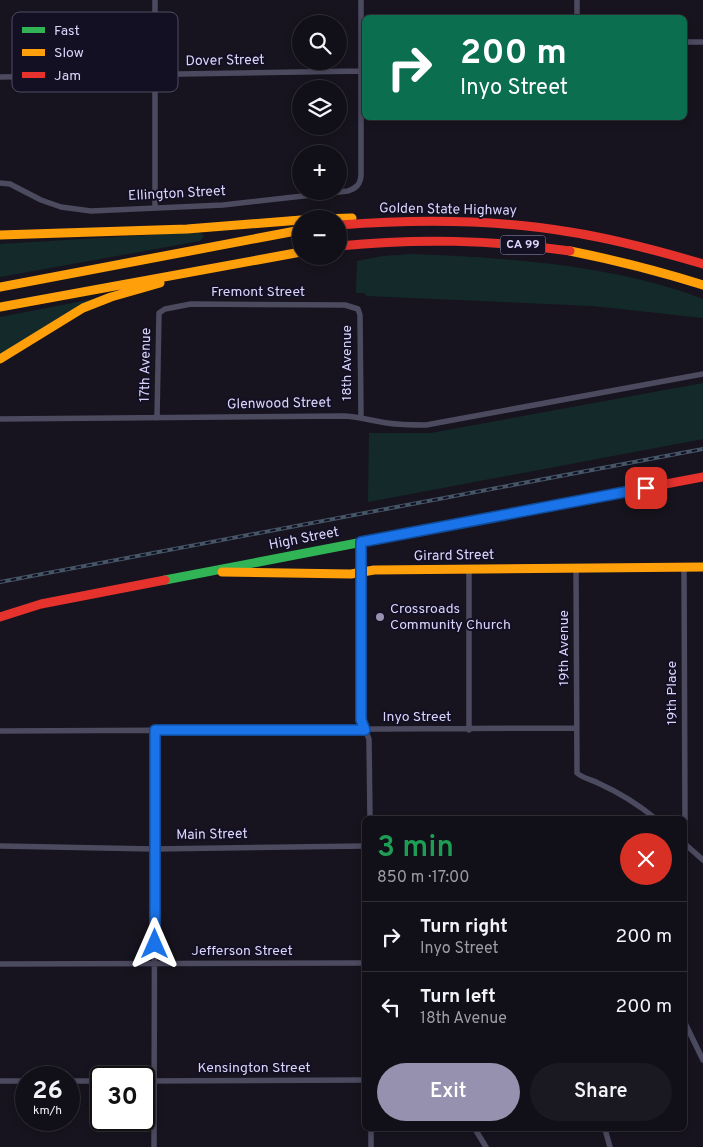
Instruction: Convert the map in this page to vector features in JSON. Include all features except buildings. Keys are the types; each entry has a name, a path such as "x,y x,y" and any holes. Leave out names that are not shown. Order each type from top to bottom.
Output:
{"main road":[{"path":"347,218 402,221"},
{"path":"0,235 187,229 292,221"},
{"name":"Golden State Highway","path":"347,224 402,221 480,221 549,227 618,240 703,264"},
{"path":"0,287 292,232"},
{"name":"CA 99","path":"347,245 418,240 530,246 630,263 703,285"},
{"path":"0,307 292,254"},
{"path":"0,359 66,317 103,300 220,267"},
{"name":"High Street","path":"0,617 41,604 703,477"},
{"path":"361,542 361,572"},
{"name":"Girard Street","path":"207,571 250,574 351,574 374,570 703,567"},
{"path":"0,609 19,611"}],"street":[{"path":"362,0 362,15"},
{"path":"577,0 577,15"},
{"path":"687,42 703,42"},
{"path":"361,72 362,60"},
{"name":"Dover Street","path":"178,75 361,72"},
{"name":"Ellington Street","path":"0,183 10,184 41,200 61,207 91,211 223,205 348,191 358,185 361,176 361,72"},
{"path":"155,92 155,208"},
{"name":"Fremont Street","path":"158,313 165,309 191,304 345,305 358,309"},
{"name":"18th Avenue","path":"358,309 360,314 361,417"},
{"name":"17th Avenue","path":"158,313 158,418"},
{"name":"Glenwood Street","path":"0,419 345,416 361,417 384,423 426,425 703,374"},
{"name":"19th Place","path":"684,567 685,816"},
{"name":"19th Avenue","path":"576,568 576,728"},
{"path":"469,569 469,730"},
{"path":"361,572 361,720 370,738 370,816"},
{"path":"576,728 577,773 583,779 596,782 616,793 651,816"},
{"name":"Inyo Street","path":"0,731 576,728"},
{"path":"154,1066 155,730"},
{"name":"Main Street","path":"0,846 154,848 362,846"},
{"path":"687,846 703,860"},
{"name":"Jefferson Street","path":"0,964 362,963"},
{"path":"687,1027 703,1060"},
{"name":"Kensington Street","path":"155,1080 362,1080"},
{"path":"0,1081 15,1081"},
{"path":"154,1131 154,1147"},
{"path":"370,1131 370,1147"},
{"path":"476,1131 486,1147"},
{"path":"606,1131 610,1147"}],"green space":[{"path":"199,232 204,236 200,241 0,277 0,244"},
{"path":"414,254 561,265 634,278 669,287 703,299 703,318 593,306 367,296 364,293 356,293 357,261 383,256"},
{"path":"98,298 0,355 0,317"},
{"path":"703,383 703,439 368,502 369,433 431,433"}],"railway":[{"path":"0,582 703,449"}],"traffic: fast":[{"path":"165,580 539,508"},
{"path":"361,542 361,572"}],"traffic: slow":[{"path":"347,218 352,218"},
{"path":"0,235 187,229 292,221"},
{"path":"0,287 292,232"},
{"path":"570,251 637,266 703,285"},
{"path":"0,307 292,254"},
{"path":"0,359 83,308 111,297 160,283"},
{"path":"222,572 351,574 374,570 703,567"}],"traffic: jam":[{"path":"347,225 455,221 541,228 604,238 703,264"},
{"path":"347,245 454,241 511,244 570,251"},
{"path":"539,508 703,477"},
{"path":"0,617 41,604 165,580"}],"place":[{"name":"Crossroads Community Church","path":"380,617"}],"route":[{"path":"155,944 155,730 365,730 361,720 361,542 646,488"}]}
